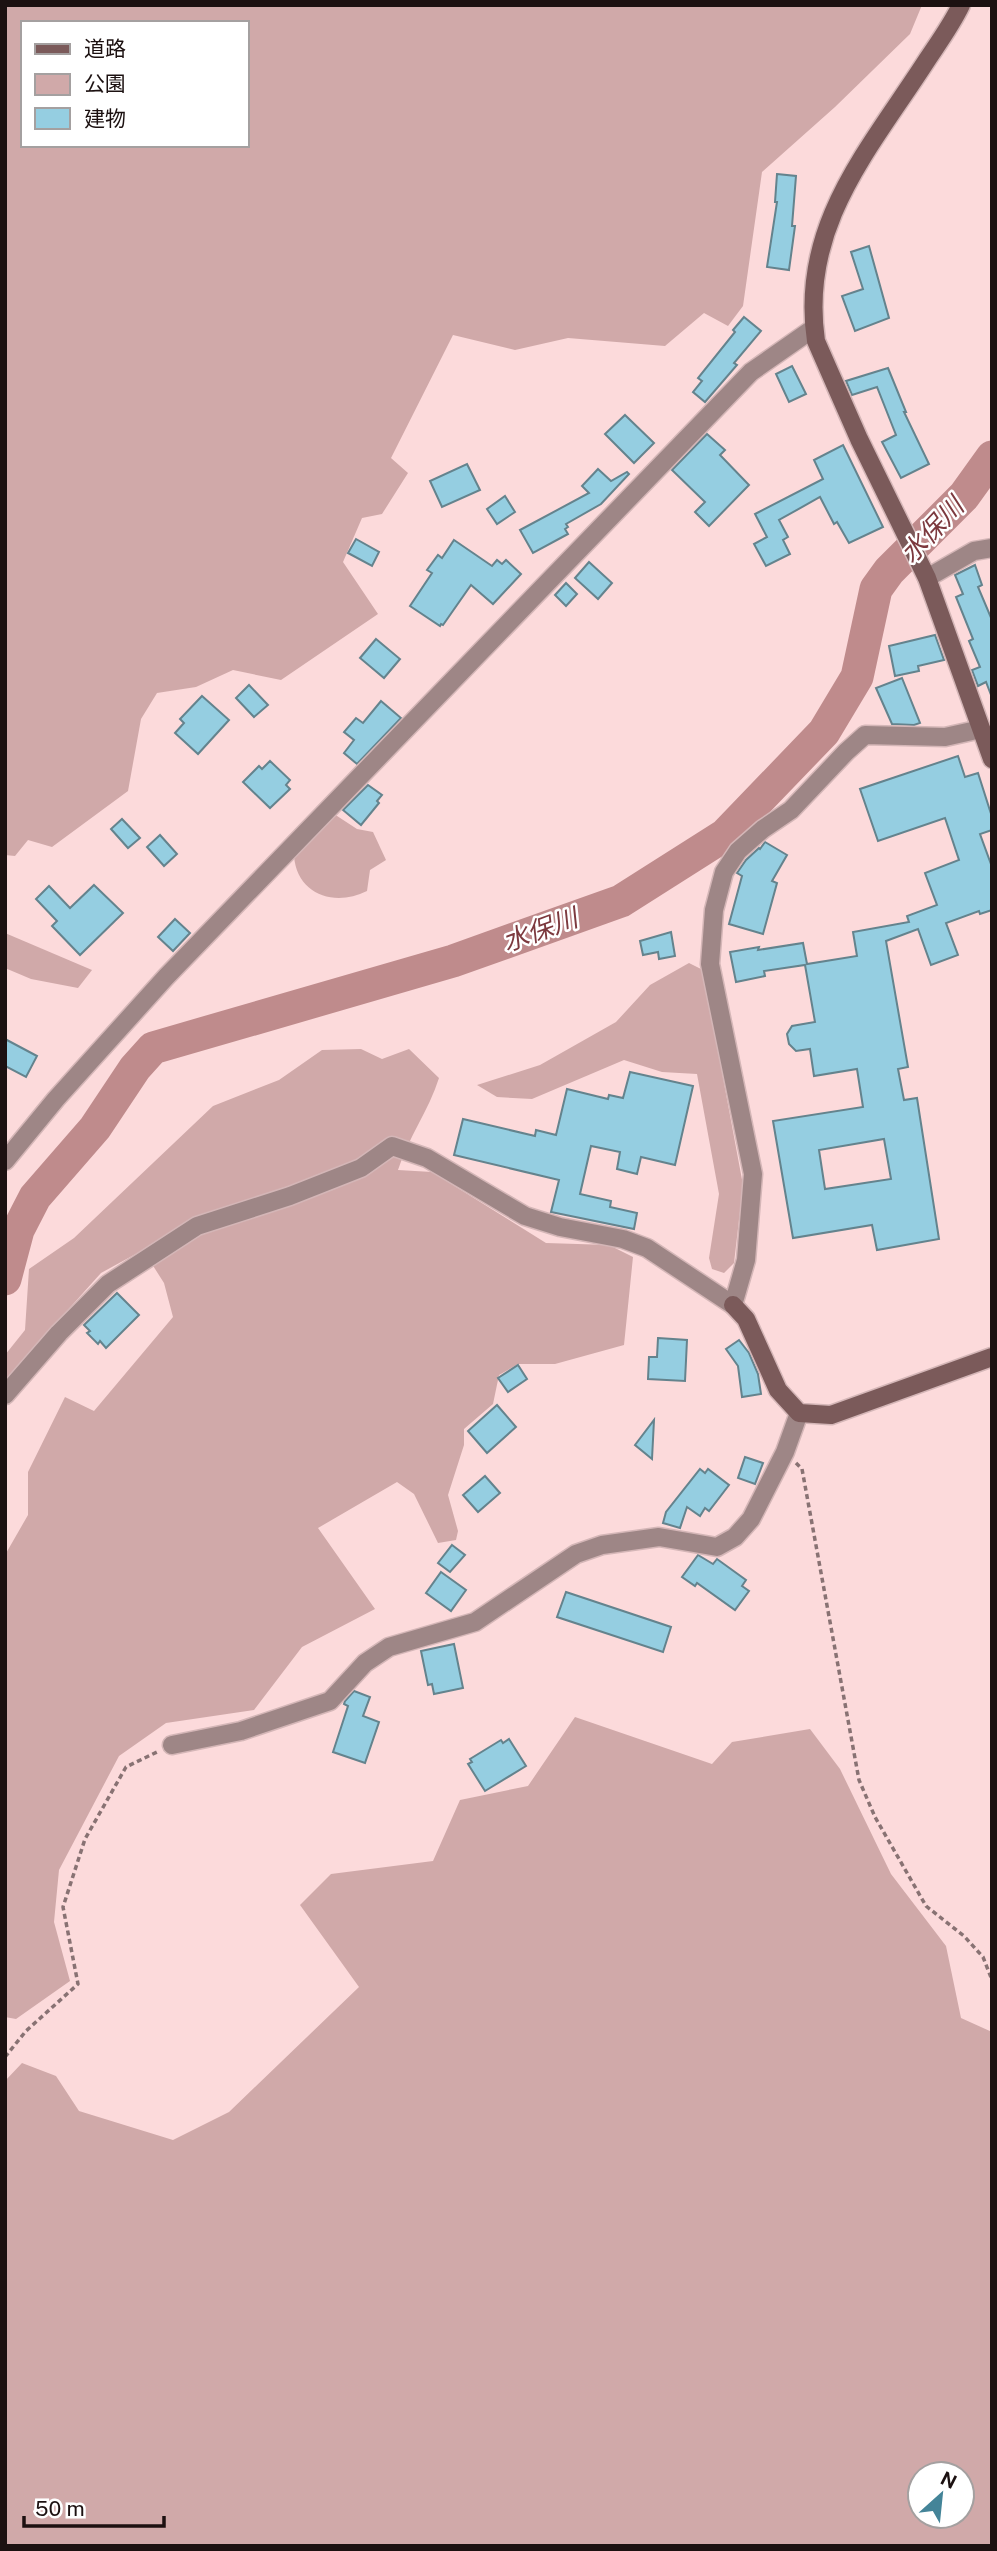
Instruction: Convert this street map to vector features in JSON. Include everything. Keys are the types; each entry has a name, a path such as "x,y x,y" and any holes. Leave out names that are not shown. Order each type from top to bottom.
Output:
{"main road":[{"path":"961,5 841,192 824,236 813,285 814,328 816,341 859,439 926,575 992,759"},
{"path":"733,1305 746,1319 778,1390 799,1413 831,1415 992,1357"}],"street":[{"path":"5,1161 56,1099 166,977 751,372 814,328"},
{"path":"926,575 974,551 992,548"},
{"path":"5,1395 59,1333 108,1284 186,1233 197,1226 290,1196 362,1168 392,1146 427,1158 525,1216 560,1227 623,1239 647,1248 733,1305 747,1260 753,1174 710,964 714,910 724,872 738,851 762,829 791,810 845,752 865,735 946,737 981,729"},
{"path":"172,1745 241,1731 330,1701 365,1663 389,1647 475,1622 576,1554 589,1549 659,1537 717,1547 735,1538 751,1519 785,1452 799,1413"}],"path":[{"path":"785,1452 802,1469 859,1780 875,1817 926,1906 964,1936 983,1957 992,1980"},
{"path":"5,2057 26,2031 78,1984 63,1907 86,1839 126,1767 172,1745"}],"green space":[{"path":"5,5 922,5 910,34 835,107 762,172 743,306 728,326 704,313 665,346 568,338 515,350 453,335 391,458 408,473 382,514 362,518 343,562 378,614 281,680 233,670 196,687 157,693 141,719 128,791 52,847 28,840 15,856 5,855"},
{"path":"334,814 357,829 373,832 386,860 370,870 367,891 355,896 343,898 320,894 302,880 297,869 294,856"},
{"path":"5,933 92,970 78,988 31,979 5,968"},
{"path":"689,963 703,970 743,1185 734,1263 724,1273 712,1269 709,1258 719,1194 697,1074 662,1072 624,1060 532,1099 497,1097 477,1085 540,1065 616,1022 650,985"},
{"path":"361,1049 382,1059 409,1049 439,1078 398,1170 432,1172 546,1243 609,1245 633,1257 624,1345 555,1364 518,1364 499,1375 493,1404 464,1429 464,1445 448,1495 458,1531 456,1540 438,1543 414,1494 397,1482 318,1528 375,1609 302,1647 254,1710 166,1723 119,1756 59,1870 54,1922 70,1981 16,2019 5,2017 5,1555 28,1515 28,1472 65,1397 94,1411 173,1317 164,1283 143,1250 101,1273 5,1380 5,1355 25,1330 29,1269 74,1238 213,1106 279,1080 322,1050"},
{"path":"575,1717 712,1764 732,1742 810,1729 840,1769 891,1874 946,1946 961,2018 992,2032 992,2546 5,2546 5,2081 22,2063 56,2076 79,2111 173,2140 229,2112 359,1987 300,1905 331,1874 433,1861 460,1800 528,1786"}],"building":[{"path":"777,174 796,176 792,226 795,226 789,270 767,267 777,202"},
{"path":"869,246 889,318 855,331 842,296 863,289 851,252"},
{"path":"744,317 761,331 734,363 737,365 705,402 693,392 702,381 698,378"},
{"path":"792,366 806,394 789,402 776,374"},
{"path":"888,368 904,412 929,464 901,478 882,442 896,435 877,387 852,395 846,381"},
{"path":"625,415 654,443 634,463 605,434"},
{"path":"707,434 725,450 720,455 749,485 709,526 695,512 705,502 672,470"},
{"path":"843,445 883,527 849,543 837,522 834,524 820,497 779,520 788,537 783,540 790,554 766,566 754,544 767,537 755,514 823,479 814,460"},
{"path":"467,464 480,490 442,507 430,481"},
{"path":"598,469 611,481 627,472 629,474 601,504 566,524 568,534 533,553 520,530 589,493 582,486"},
{"path":"505,496 515,512 497,524 487,509"},
{"path":"356,539 379,552 372,566 348,553"},
{"path":"454,540 492,566 497,560 502,564 506,560 521,574 493,604 471,585 440,626 410,606 432,573 427,570 438,555 442,558"},
{"path":"589,562 612,583 598,599 575,578"},
{"path":"975,565 982,585 978,587 992,620 991,695 986,682 978,686 972,670 980,667 969,641 973,639 956,597 963,594 955,575"},
{"path":"566,583 577,594 566,606 555,595"},
{"path":"935,635 944,660 918,666 919,671 895,676 889,646"},
{"path":"376,639 400,659 384,678 360,658"},
{"path":"902,678 920,723 914,725 892,724 876,688"},
{"path":"249,685 268,705 254,717 236,698"},
{"path":"202,696 229,720 198,754 175,733 184,723 180,719"},
{"path":"381,701 401,718 357,764 344,753 354,740 344,732 356,718 363,723"},
{"path":"958,756 965,777 978,773 992,817 992,830 980,834 992,867 992,910 980,914 979,911 946,923 958,955 931,965 918,929 886,941 908,1067 898,1069 904,1100 917,1098 939,1239 877,1250 872,1225 793,1238 773,1121 863,1107 857,1069 814,1076 810,1049 796,1051 789,1044 787,1034 792,1026 815,1022 805,965 764,971 765,976 736,982 730,952 803,943 807,964 857,956 853,932 909,922 907,916 937,905 925,873 959,860 945,818 878,841 860,789","holes":["884,1139 891,1179 825,1189 819,1150"]},
{"path":"270,761 290,780 286,785 290,789 270,808 243,782 259,766 262,769"},
{"path":"368,785 382,795 377,801 379,803 361,825 343,810"},
{"path":"122,819 140,838 128,848 111,829"},
{"path":"160,835 177,854 164,866 147,847"},
{"path":"765,842 787,855 772,881 777,883 763,934 729,924 742,876 737,873"},
{"path":"94,885 123,913 80,955 52,926 57,921 36,899 49,886 70,908"},
{"path":"175,919 190,933 173,951 158,937"},
{"path":"671,932 675,956 659,959 658,952 643,955 640,941"},
{"path":"5,1039 37,1056 26,1077 5,1066"},
{"path":"630,1072 693,1086 675,1165 641,1157 637,1174 617,1169 620,1152 591,1146 580,1194 611,1201 610,1207 637,1213 634,1229 551,1212 559,1180 454,1155 463,1119 535,1136 536,1130 556,1135 567,1089 608,1099 609,1095 623,1098"},
{"path":"117,1293 139,1315 106,1348 87,1333 90,1331 84,1325"},
{"path":"658,1338 687,1340 685,1381 648,1379 649,1357 657,1357"},
{"path":"739,1340 749,1353 758,1374 761,1394 742,1397 738,1366 726,1349"},
{"path":"518,1365 527,1379 508,1392 498,1378"},
{"path":"497,1405 516,1427 487,1453 468,1431"},
{"path":"654,1420 652,1459 635,1445"},
{"path":"745,1457 763,1463 755,1484 738,1478"},
{"path":"700,1469 705,1473 708,1469 729,1485 709,1511 705,1508 700,1516 687,1507 680,1528 663,1523 666,1512"},
{"path":"485,1476 500,1493 478,1512 463,1495"},
{"path":"452,1545 465,1555 450,1572 438,1563"},
{"path":"698,1555 713,1564 717,1559 746,1580 742,1586 749,1591 735,1610 697,1583 695,1586 682,1577"},
{"path":"441,1572 466,1590 451,1611 426,1593"},
{"path":"566,1592 671,1627 663,1652 557,1617"},
{"path":"454,1644 463,1688 434,1694 432,1684 428,1685 421,1651"},
{"path":"354,1691 370,1697 363,1716 379,1722 365,1763 333,1752 348,1706 344,1704 345,1701"},
{"path":"509,1739 526,1766 485,1791 468,1764 472,1762 470,1759 501,1740 503,1743"}],"waterway":[{"name":"水保川","path":"5,1279 18,1230 35,1197 95,1128 135,1068 153,1048 453,961 621,901 725,835 824,732 857,677 876,589 889,571 964,496 992,457"}]}
